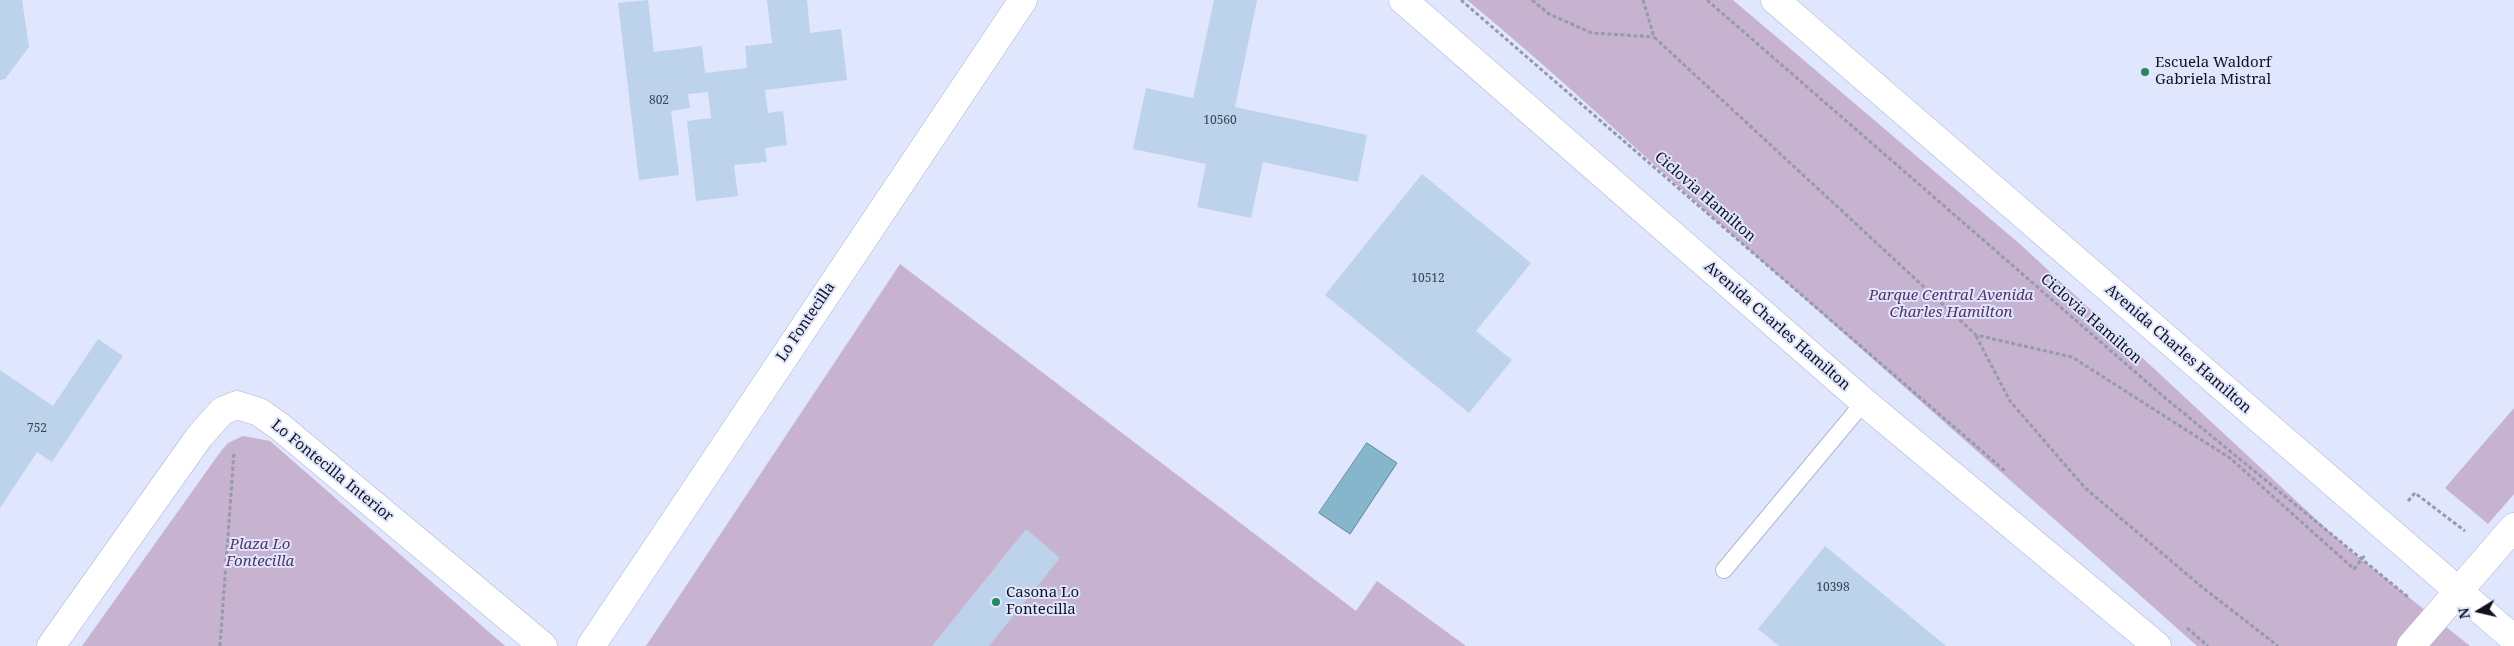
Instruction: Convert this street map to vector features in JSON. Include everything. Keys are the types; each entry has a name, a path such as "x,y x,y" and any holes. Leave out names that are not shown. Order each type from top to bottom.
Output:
{"main road":[{"name":"Lo Fontecilla","path":"591,646 1023,0"},
{"name":"Avenida Charles Hamilton","path":"1403,0 1864,402 2157,646"},
{"name":"Avenida Charles Hamilton","path":"1775,0 2514,639"},
{"path":"51,646 199,437 222,412 237,405"},
{"name":"Lo Fontecilla Interior","path":"237,405 259,412 279,426 543,646"},
{"path":"2411,646 2514,527"}],"lane":[{"path":"1724,570 1864,402"}],"path":[{"name":"Ciclovia Hamilton","path":"1461,0 2012,478"},
{"path":"1532,0 1549,14 1592,33 1654,37"},
{"path":"1643,0 1654,37 1976,335 2010,401 2085,488 2202,587 2278,646"},
{"name":"Ciclovia Hamilton","path":"1707,0 2164,397 2434,618"},
{"path":"1976,335 2072,357 2230,458 2354,569 2387,530"},
{"path":"220,646 237,405"},
{"path":"2185,626 2208,646"}],"green space":[{"name":"Parque Central Avenida Charles Hamilton","path":"1467,0 1733,0 2021,245 2347,548 2470,646 2197,646 1746,247 1573,91"},
{"path":"900,264 1356,611 1377,581 1466,646 646,646"},
{"path":"2514,408 2514,494 2488,524 2445,488"},
{"name":"Plaza Lo Fontecilla","path":"243,436 270,441 505,646 82,646 221,451 228,443"}],"water":[{"path":"1367,443 1397,463 1350,534 1319,513"}],"building":[{"path":"0,0 22,0 29,47 5,79 0,80"},
{"path":"648,0 654,52 702,46 705,73 747,68 745,46 772,43 767,0 807,0 810,33 841,29 847,80 765,90 768,113 783,111 787,145 765,148 767,162 734,165 738,196 696,201 687,121 711,118 708,92 688,94 690,108 671,111 679,175 639,180 618,3"},
{"path":"1214,0 1257,0 1235,107 1367,135 1358,182 1263,162 1251,218 1197,207 1206,164 1133,149 1146,88 1193,98"},
{"path":"1422,174 1531,263 1476,331 1512,360 1469,413 1325,295"},
{"path":"98,339 123,356 52,462 37,452 0,508 0,370 53,406"},
{"name":"Casona Lo Fontecilla","path":"1026,529 1060,558 989,646 932,646"},
{"path":"1825,546 1946,646 1779,646 1758,629"}],"place":[{"name":"Escuela Waldorf Gabriela Mistral","path":"2145,72"},
{"name":"Casona Lo Fontecilla","path":"996,602"}]}
